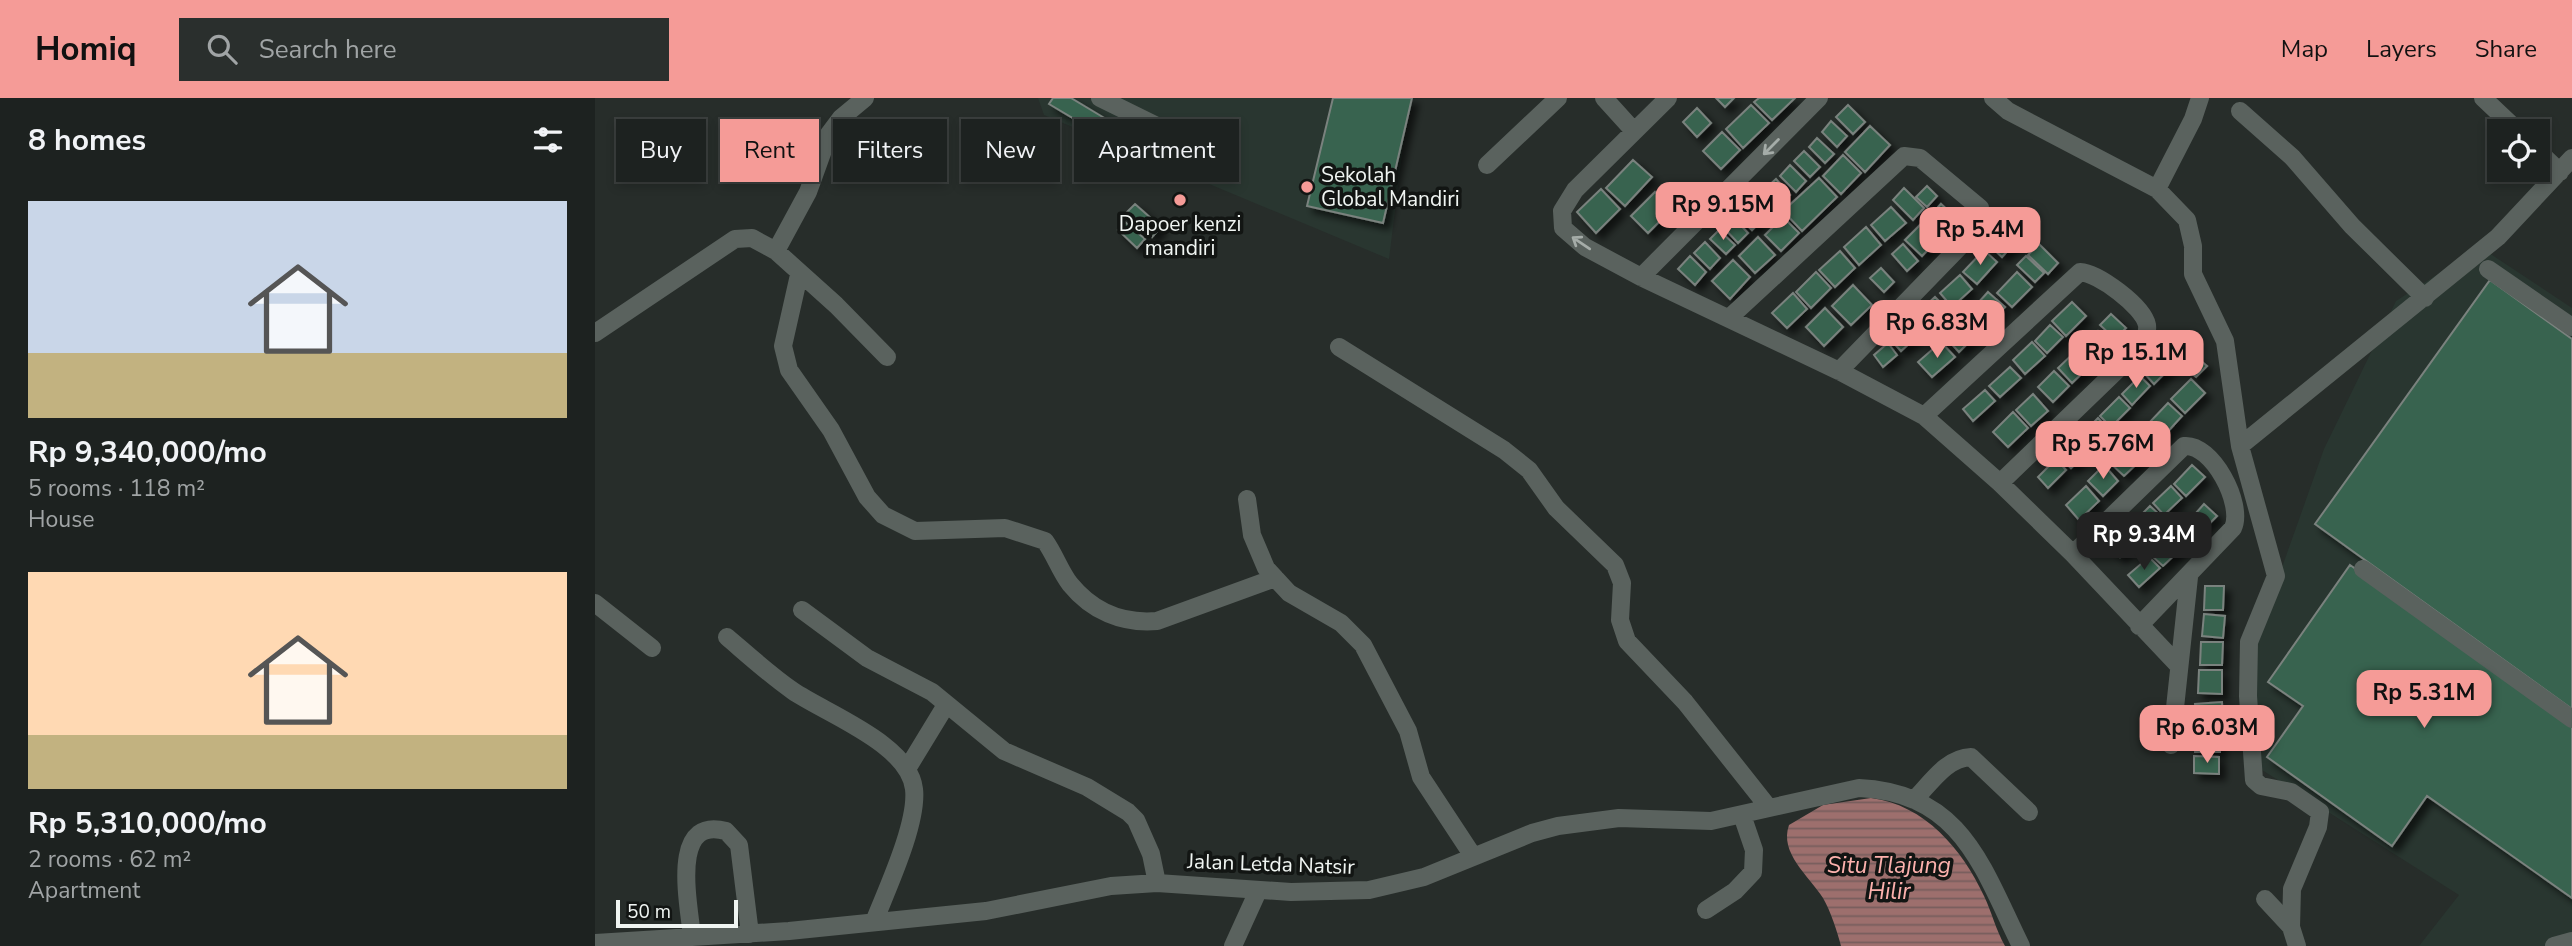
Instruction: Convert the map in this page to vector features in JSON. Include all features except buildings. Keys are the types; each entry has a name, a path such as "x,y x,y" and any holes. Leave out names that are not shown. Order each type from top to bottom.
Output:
{"street":[{"path":"776,251 808,192 829,134 841,118 865,98"},
{"path":"1100,98 1143,119"},
{"path":"1487,165 1558,98"},
{"path":"1604,98 1633,131"},
{"path":"1668,98 1564,204 1561,221 1572,238 1641,276 1839,370 1924,416 2000,483 2073,554 2178,665"},
{"path":"1641,276 1819,98"},
{"path":"1993,98 2008,111 2157,189 2187,220 2193,246 2193,274 2227,351 2240,446 2276,576 2249,642 2248,696 2254,780 2261,786 2291,792 2320,812 2318,827 2292,889 2291,927 2297,946"},
{"path":"2157,189 2193,119 2200,98"},
{"path":"2483,98 2505,119"},
{"path":"2240,111 2292,157 2352,226 2425,298"},
{"path":"1729,318 1904,156 1920,158 1980,208 1979,223 1973,233 1839,370"},
{"path":"2240,446 2498,237 2566,165 2550,157"},
{"path":"595,333 735,239 752,238 776,251 799,275 836,305 887,357"},
{"path":"2489,269 2572,327"},
{"path":"1924,416 2080,272 2116,288 2146,321 2148,334 2142,346 2000,483"},
{"path":"799,275 783,346 789,370 831,430 867,497 883,515 915,531 1005,528 1045,541 1068,582 1087,602 1117,618 1137,623 1157,621 1275,578"},
{"path":"1339,347 1504,450 1529,470 1556,508 1591,539 1619,572 1621,620 1627,641 1645,664 1685,702 1769,808"},
{"path":"2073,554 2184,446 2198,447 2217,467 2236,507 2237,519 2233,528 2189,577 2139,625"},
{"path":"1247,499 1257,550 1275,578 1289,593 1341,623 1363,645 1408,731 1421,777 1473,856"},
{"path":"2363,569 2572,719"},
{"path":"2171,745 2189,577"},
{"path":"595,603 652,648"},
{"path":"802,610 845,644 932,692 1004,751 1087,787 1128,812 1136,820 1151,854 1157,883"},
{"path":"726,637 794,692 854,724 907,769 914,787 913,807 893,875 874,922"},
{"path":"907,769 946,705"},
{"path":"1915,800 1948,764 1960,757 1971,757 2029,812"},
{"name":"Jalan Letda Natsir","path":"595,943 750,934 793,939 874,922 986,911 1111,886 1157,883 1258,891 1345,891 1394,886 1532,833 1594,819 1695,822 1742,815 1859,788 1881,790 1915,800 1949,823 1979,856 2021,946"},
{"path":"1706,910 1735,891 1753,872 1753,850 1742,815"},
{"path":"692,938 687,850 696,837 710,830 726,831 739,845 750,934"},
{"path":"1233,946 1258,891"},
{"path":"2265,899 2291,927"},
{"path":"2554,946 2572,941"}],"shaded area":[{"name":"Sekolah Global Mandiri","path":"1038,98 1409,98 1389,259 1205,182 1239,182 1239,119 1074,119 1074,128 1060,122 1060,119 1044,115"},
{"path":"2480,247 2572,308 2572,946 2419,946 2459,895 2259,768 2247,666 2324,449 2396,301"}],"water":[{"name":"Situ Tlajung Hilir","path":"1871,798 1908,810 1925,820 1953,846 1984,896 2005,946 1841,946 1829,909 1792,855 1787,835 1789,825 1823,805"}],"place":[{"name":"Sekolah Global Mandiri","path":"1307,187"},
{"name":"Dapoer kenzi mandiri","path":"1180,200"}]}
